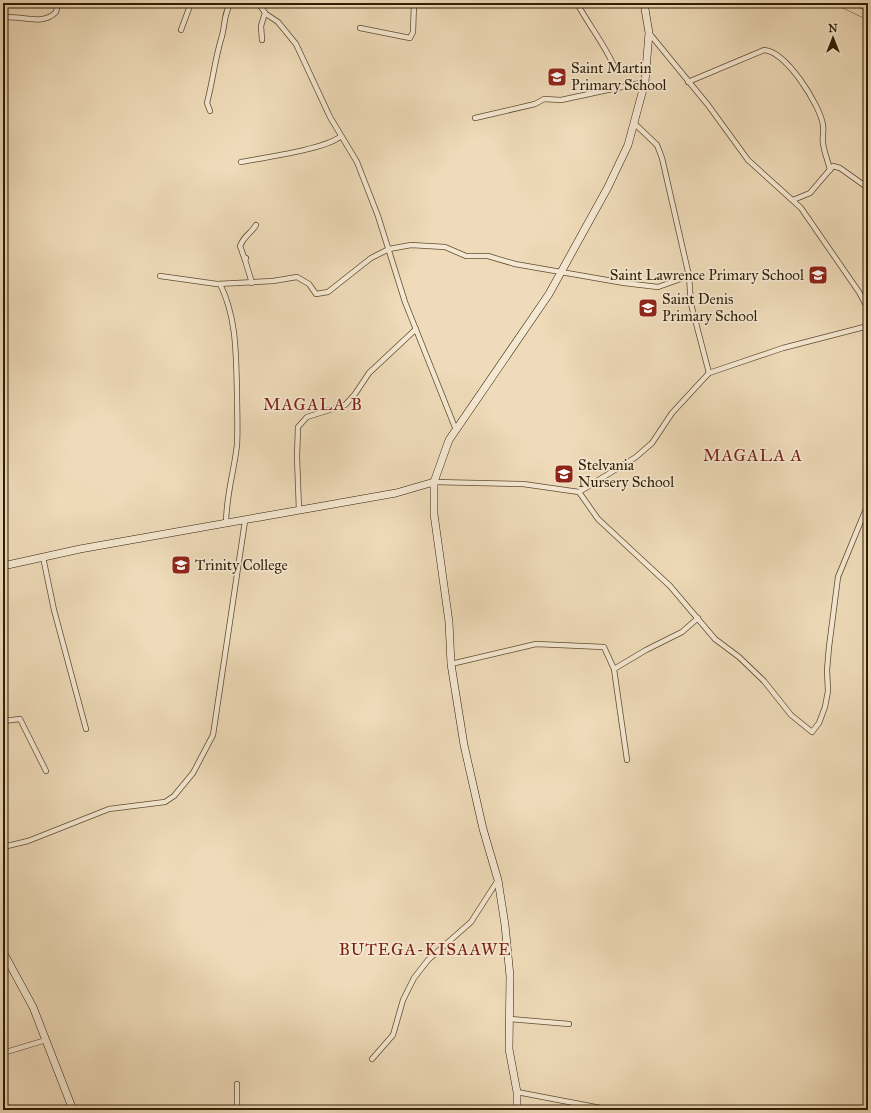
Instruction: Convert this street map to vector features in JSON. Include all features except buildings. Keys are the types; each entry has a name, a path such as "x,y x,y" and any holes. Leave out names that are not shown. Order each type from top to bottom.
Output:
{"main road":[{"path":"841,3 868,16"}],"street":[{"path":"3,18 10,16 30,20 46,18 56,12 58,3"},
{"path":"181,30 190,3"},
{"path":"210,111 207,103 212,87 218,46 222,35 225,17 231,3"},
{"path":"258,3 265,13 278,22 296,44 341,136 357,162 389,249 405,302 456,430"},
{"path":"360,28 410,38 413,32 414,3"},
{"path":"577,3 613,64"},
{"path":"517,1110 517,1092 509,1049 510,1019 507,946 498,880 483,829 464,745 451,664 449,622 434,514 434,482 443,455 456,430 549,294 608,187 628,145 635,124 645,82 649,33 644,3"},
{"path":"262,40 261,26 265,13"},
{"path":"649,33 708,105 748,160 793,200 813,224 868,309"},
{"path":"688,82 764,50 771,52 788,65 807,87 823,124 823,144 830,170"},
{"path":"475,118 535,104 540,100 562,100 645,82"},
{"path":"635,124 657,145 662,158 689,276 691,304 709,373"},
{"path":"240,162 317,146 336,141 341,136"},
{"path":"793,200 810,193 833,166 837,167 868,188"},
{"path":"252,282 240,246 245,235 252,231 256,225"},
{"path":"160,276 220,284 297,277 309,284 316,294 325,294 354,270 389,249 411,245 440,246 466,256 488,256 515,264 624,283 658,287 689,276"},
{"path":"220,284 230,312 234,329 236,356 237,443 228,492 226,524"},
{"path":"3,566 43,557 396,493 434,482 523,484 579,492 625,466 642,452 661,431 672,413 709,373 782,348 868,326"},
{"path":"299,510 297,457 298,427 307,417 345,405 355,394 369,372 416,329"},
{"path":"579,492 598,519 667,583 715,639 739,657 764,681 791,714 812,732 819,723 825,707 828,691 827,670 829,647 838,577 868,504"},
{"path":"3,847 28,841 109,809 165,802 174,796 193,773 213,736 245,521"},
{"path":"43,557 54,610 86,729"},
{"path":"614,669 646,650 682,632 698,618"},
{"path":"451,664 536,644 604,647 614,669 627,760"},
{"path":"3,721 20,719 46,771"},
{"path":"372,1059 393,1035 403,1000 414,978 428,960 471,922 498,880"},
{"path":"3,952 27,995 73,1110"},
{"path":"510,1019 569,1024"},
{"path":"3,1053 46,1040"},
{"path":"236,1084 237,1110"},
{"path":"517,1092 612,1110"}],"place":[{"name":"Saint Martin Primary School","path":"557,77"},
{"name":"Saint Lawrence Primary School","path":"818,275"},
{"name":"Saint Denis Primary School","path":"648,308"},
{"name":"Stelvania Nursery School","path":"564,474"},
{"name":"Trinity College","path":"181,565"}],"district":[{"name":"MAGALA B","path":"313,404"},
{"name":"MAGALA A","path":"753,455"},
{"name":"BUTEGA-KISAAWE","path":"425,949"}]}
